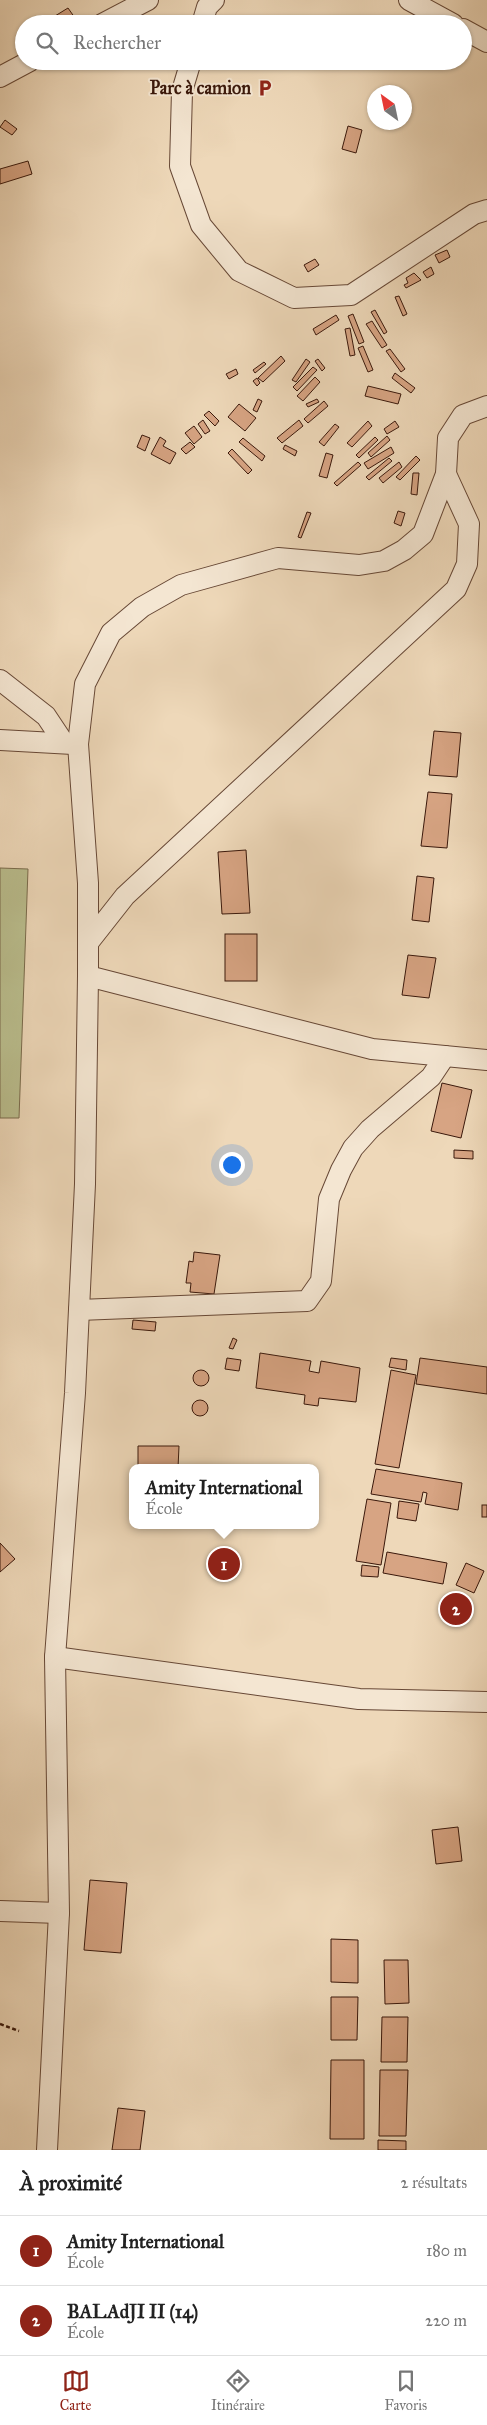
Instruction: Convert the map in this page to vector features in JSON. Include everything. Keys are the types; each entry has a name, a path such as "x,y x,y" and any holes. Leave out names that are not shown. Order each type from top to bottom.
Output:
{"street":[{"path":"119,15 148,0"},
{"path":"409,0 436,15"},
{"path":"472,34 487,42"},
{"path":"0,77 15,69"},
{"path":"188,70 182,91 180,166 201,225 239,271 294,298 351,296 474,214 487,210"},
{"path":"47,2150 60,1913 55,1657 79,1310 85,1184 88,884 71,744 85,684 111,633 142,606 181,585 278,558 359,565 384,561 404,550 423,534 446,474 448,438 463,415 487,406"},
{"path":"88,943 126,896 456,589 467,564 469,524 446,474"},
{"path":"0,680 46,716 71,744"},
{"path":"0,740 71,744"},
{"path":"88,976 372,1049 487,1060"},
{"path":"79,1310 307,1301 321,1281 329,1199 353,1148 370,1129 431,1077 445,1056"},
{"path":"55,1657 359,1699 487,1702"},
{"path":"0,1911 60,1913"}],"path":[{"path":"0,2024 19,2031"}],"green space":[{"path":"0,868 28,869 19,1118 0,1118"}],"building":[{"path":"68,8 73,15 57,15"},
{"path":"5,120 17,129 12,135 0,127"},
{"path":"348,126 362,130 356,153 342,149"},
{"path":"28,161 32,174 0,184 0,169"},
{"path":"447,250 450,257 439,263 435,255"},
{"path":"315,259 319,265 308,272 304,265"},
{"path":"431,267 434,274 427,278 423,272"},
{"path":"414,273 421,280 406,288 404,285 408,283 406,278"},
{"path":"399,296 407,314 403,316 395,297"},
{"path":"375,310 387,332 384,334 371,312"},
{"path":"353,314 364,342 359,344 348,316"},
{"path":"336,315 339,320 316,335 313,329"},
{"path":"372,321 387,345 382,348 366,324"},
{"path":"350,328 355,355 350,356 345,329"},
{"path":"363,346 373,370 368,372 358,348"},
{"path":"390,349 405,369 401,372 386,351"},
{"path":"281,356 285,361 263,382 258,378"},
{"path":"306,359 310,362 296,382 292,380"},
{"path":"318,359 325,368 322,371 315,361"},
{"path":"264,362 266,364 255,373 253,370"},
{"path":"313,367 317,370 297,391 293,387"},
{"path":"236,369 238,374 229,379 226,374"},
{"path":"395,373 415,388 411,393 392,378"},
{"path":"315,377 320,382 303,401 297,396"},
{"path":"257,378 260,383 257,386 253,381"},
{"path":"368,386 401,394 398,404 365,396"},
{"path":"258,399 262,401 257,412 253,410"},
{"path":"317,399 319,402 308,407 306,404"},
{"path":"324,401 328,406 308,423 304,419"},
{"path":"239,404 256,418 245,431 228,417"},
{"path":"209,411 219,421 215,426 204,415"},
{"path":"203,420 210,431 205,434 198,424"},
{"path":"299,420 303,426 282,443 277,438"},
{"path":"368,421 372,426 352,447 347,443"},
{"path":"395,421 399,427 387,434 384,429"},
{"path":"335,424 339,427 324,446 319,442"},
{"path":"194,426 202,437 194,444 185,433"},
{"path":"142,435 150,438 145,451 137,447"},
{"path":"387,436 390,440 371,457 368,453"},
{"path":"160,437 166,441 163,446 176,453 170,464 151,454"},
{"path":"375,437 378,440 359,458 356,455"},
{"path":"243,438 265,456 262,461 239,442"},
{"path":"190,442 195,447 186,454 181,449"},
{"path":"285,445 297,451 295,456 283,449"},
{"path":"391,447 394,453 368,469 364,463"},
{"path":"232,449 252,470 248,474 228,453"},
{"path":"326,453 333,455 327,478 319,476"},
{"path":"416,456 420,460 400,480 396,477"},
{"path":"389,458 392,461 369,480 366,477"},
{"path":"358,462 361,465 337,486 334,483"},
{"path":"399,462 402,467 383,483 379,478"},
{"path":"413,473 419,473 417,495 411,494"},
{"path":"398,511 405,513 401,526 394,523"},
{"path":"307,512 311,513 301,538 298,537"},
{"path":"434,731 461,733 457,777 429,775"},
{"path":"428,792 452,794 447,848 421,846"},
{"path":"246,850 250,913 222,914 218,852"},
{"path":"417,876 434,878 429,922 412,920"},
{"path":"225,934 257,934 257,981 225,981"},
{"path":"408,955 436,958 429,998 402,995"},
{"path":"442,1083 472,1090 461,1138 431,1131"},
{"path":"454,1150 473,1151 473,1159 454,1158"},
{"path":"194,1252 220,1255 214,1294 190,1292 191,1283 186,1283 189,1261 193,1262"},
{"path":"133,1320 156,1322 155,1331 132,1329"},
{"path":"233,1338 237,1340 233,1349 229,1348"},
{"path":"260,1353 311,1361 309,1371 319,1373 321,1361 360,1368 356,1402 319,1398 318,1406 304,1404 305,1395 256,1388"},
{"path":"227,1358 241,1360 239,1371 225,1369"},
{"path":"391,1358 407,1360 406,1370 389,1367"},
{"path":"420,1358 487,1367 487,1394 416,1384"},
{"path":"198,1370 204,1370 209,1375 207,1384 198,1386 193,1381 193,1375"},
{"path":"391,1370 416,1375 399,1468 375,1464"},
{"path":"197,1400 203,1400 208,1405 206,1414 197,1416 192,1411 192,1405"},
{"path":"138,1446 179,1446 178,1464 138,1464"},
{"path":"376,1469 462,1483 458,1510 425,1504 427,1493 423,1492 421,1502 371,1494"},
{"path":"367,1499 391,1503 381,1565 356,1561"},
{"path":"399,1501 419,1504 416,1521 397,1518"},
{"path":"482,1505 487,1505 487,1517 482,1517"},
{"path":"0,1543 15,1559 0,1572"},
{"path":"387,1552 447,1563 443,1584 383,1573"},
{"path":"466,1563 484,1571 474,1593 456,1585"},
{"path":"362,1565 379,1567 378,1577 361,1576"},
{"path":"458,1827 462,1861 436,1864 432,1830"},
{"path":"90,1880 127,1883 121,1953 84,1950"},
{"path":"331,1939 358,1940 358,1983 331,1982"},
{"path":"384,1960 408,1960 409,2003 385,2004"},
{"path":"331,1997 358,1997 357,2040 331,2040"},
{"path":"382,2017 408,2017 407,2062 381,2062"},
{"path":"331,2060 364,2060 364,2139 330,2139"},
{"path":"380,2070 408,2070 406,2136 379,2136"},
{"path":"118,2108 145,2111 140,2150 112,2150"},
{"path":"378,2140 406,2141 406,2150 378,2150"}],"place":[{"name":"Parc à camion","path":"265,88"},
{"name":"Amity International","path":"224,1564"},
{"name":"BALAdJI II (14)","path":"456,1609"}]}
